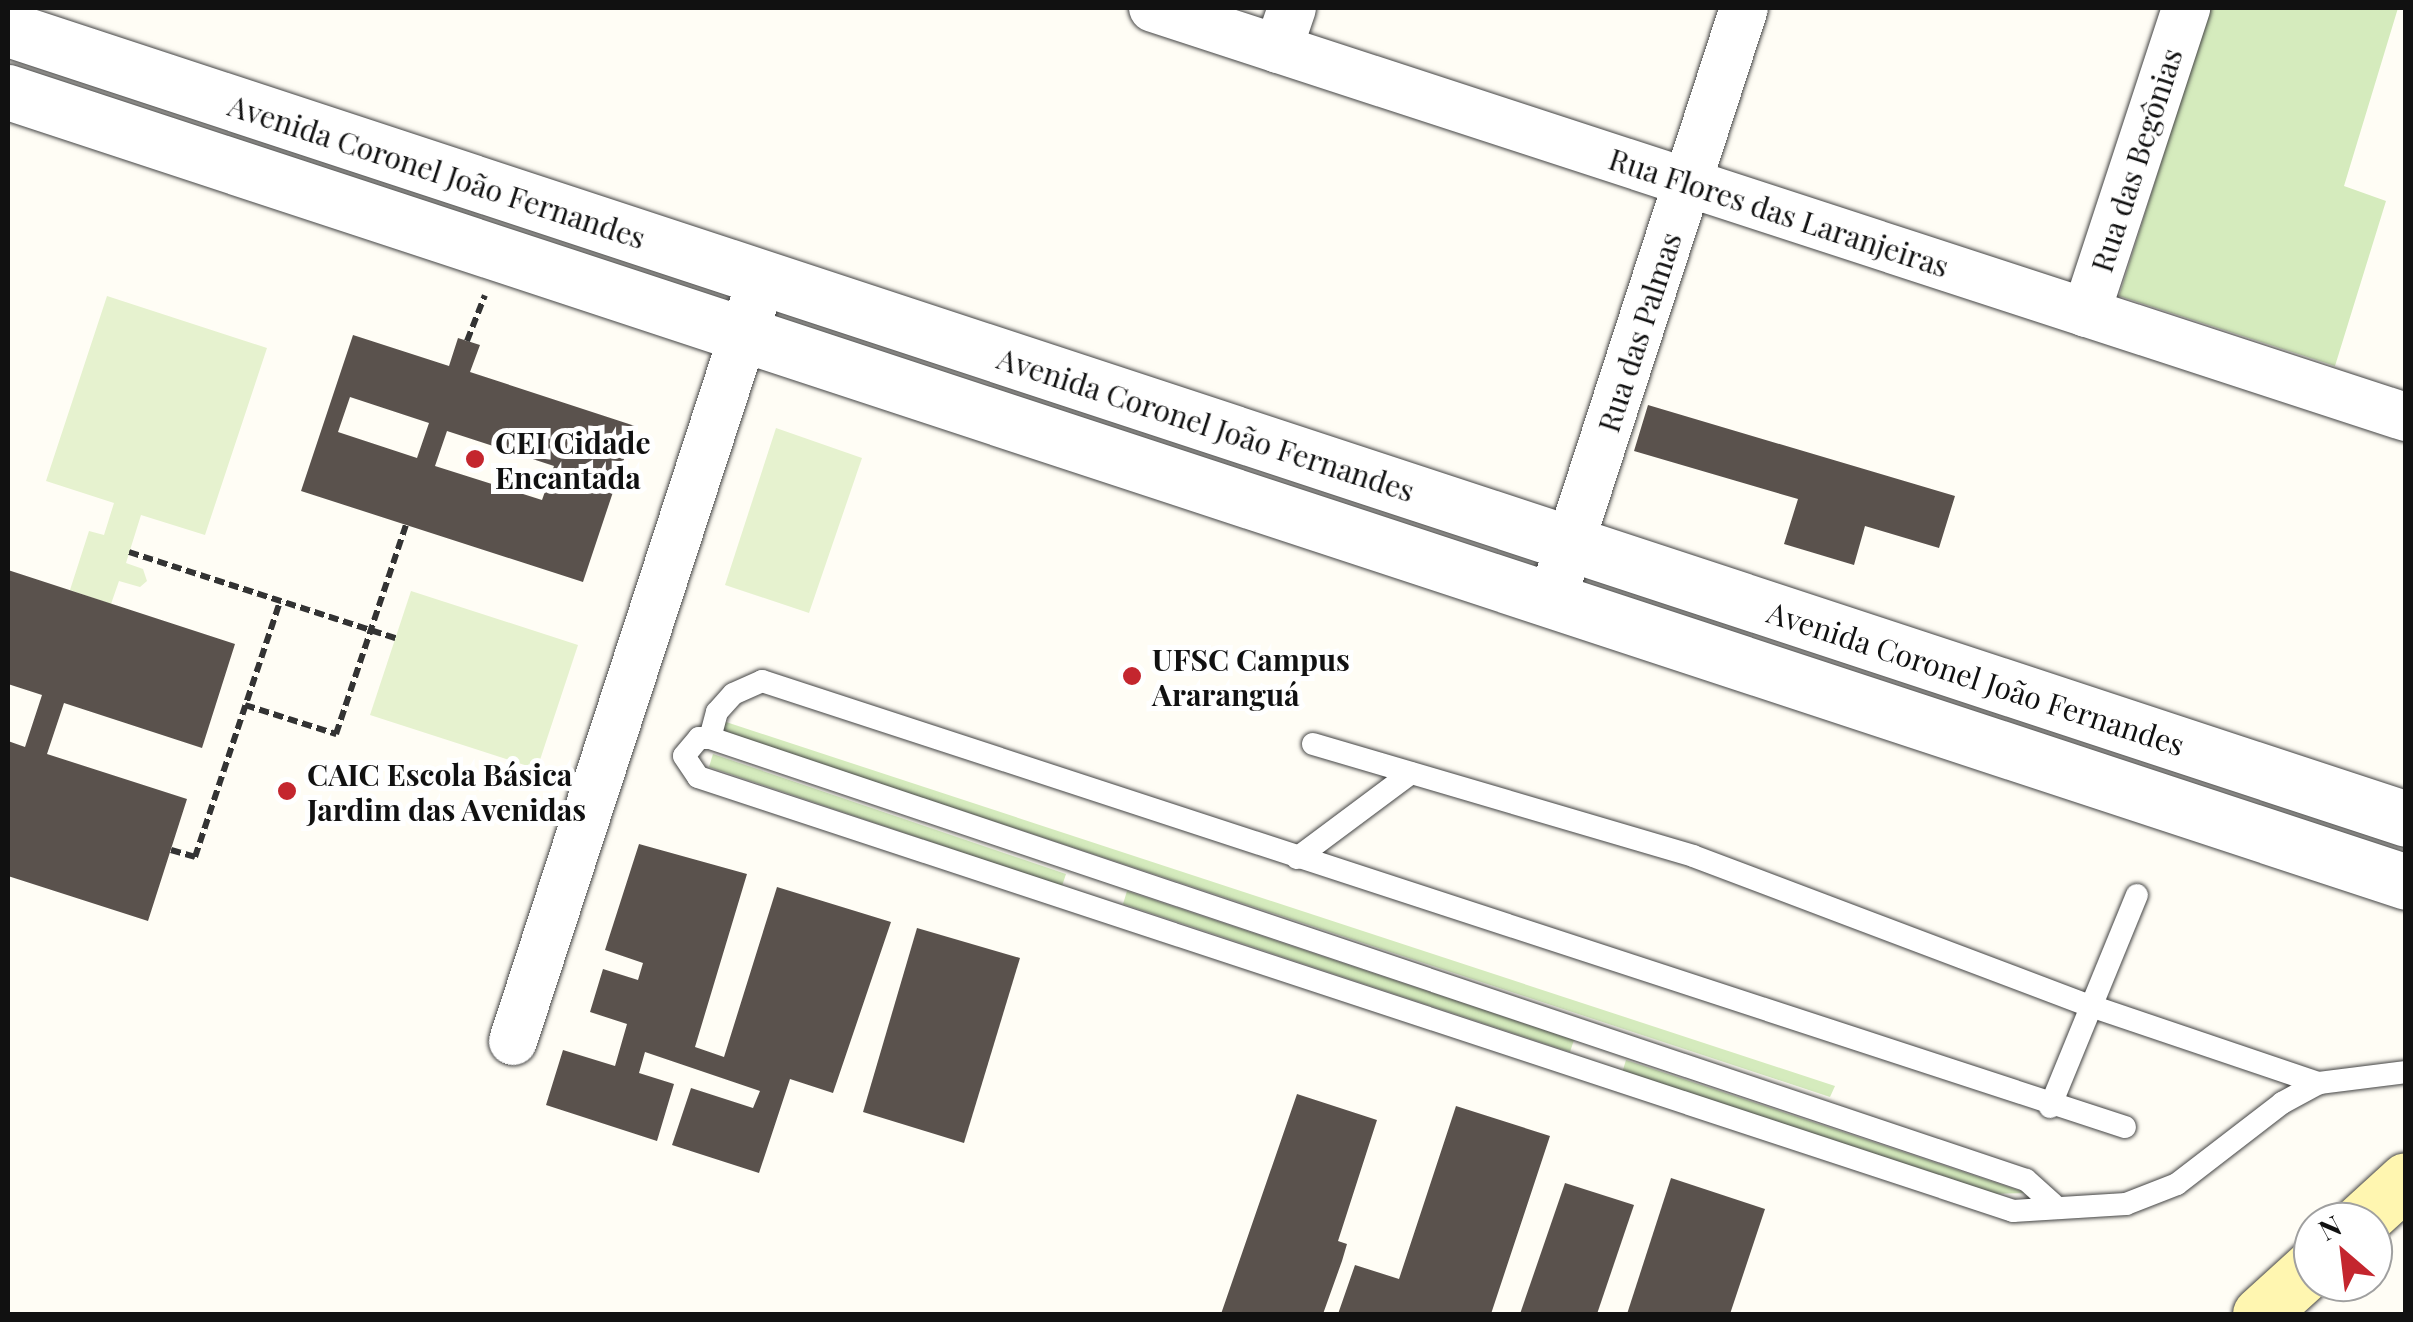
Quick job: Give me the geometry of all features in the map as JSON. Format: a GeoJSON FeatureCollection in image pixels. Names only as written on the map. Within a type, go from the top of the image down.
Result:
{"type":"FeatureCollection","features":[{"type":"Feature","properties":{"kind":"main road"},"geometry":{"type":"LineString","coordinates":[[2382,1202],[2406,1180]]}},
{"type":"Feature","properties":{"kind":"main road"},"geometry":{"type":"LineString","coordinates":[[2260,1314],[2293,1284]]}},
{"type":"Feature","properties":{"kind":"street","name":"Rua Flores das Laranjeiras"},"geometry":{"type":"LineString","coordinates":[[1152,8],[1285,28],[1687,182],[2406,417]]}},
{"type":"Feature","properties":{"kind":"street","name":"Rua das Palmas"},"geometry":{"type":"LineString","coordinates":[[1552,599],[1744,8]]}},
{"type":"Feature","properties":{"kind":"street","name":"Rua das Begônias"},"geometry":{"type":"LineString","coordinates":[[2086,313],[2186,8]]}},
{"type":"Feature","properties":{"kind":"street","name":"Avenida Coronel João Fernandes"},"geometry":{"type":"LineString","coordinates":[[11,36],[762,278],[2390,814]]}},
{"type":"Feature","properties":{"kind":"street","name":"Avenida Coronel João Fernandes"},"geometry":{"type":"LineString","coordinates":[[8,92],[2381,873]]}},
{"type":"Feature","properties":{"kind":"street"},"geometry":{"type":"LineString","coordinates":[[513,1041],[762,278]]}},
{"type":"Feature","properties":{"kind":"street"},"geometry":{"type":"LineString","coordinates":[[2381,873],[2390,814]]}},
{"type":"Feature","properties":{"kind":"lane"},"geometry":{"type":"LineString","coordinates":[[710,738],[717,712],[733,694],[762,681],[2050,1107],[2125,1127]]}},
{"type":"Feature","properties":{"kind":"lane"},"geometry":{"type":"LineString","coordinates":[[2053,1204],[2026,1180],[710,738],[699,738],[684,756],[698,777],[2013,1211],[2053,1204],[2126,1204],[2177,1184],[2282,1102],[2319,1083],[2406,1072]]}},
{"type":"Feature","properties":{"kind":"lane"},"geometry":{"type":"LineString","coordinates":[[1312,744],[1693,856],[2091,1006],[2319,1083]]}},
{"type":"Feature","properties":{"kind":"lane"},"geometry":{"type":"LineString","coordinates":[[1297,858],[1411,773]]}},
{"type":"Feature","properties":{"kind":"lane"},"geometry":{"type":"LineString","coordinates":[[1112,916],[1126,879]]}},
{"type":"Feature","properties":{"kind":"lane"},"geometry":{"type":"LineString","coordinates":[[2050,1107],[2136,896]]}},
{"type":"Feature","properties":{"kind":"lane"},"geometry":{"type":"LineString","coordinates":[[1583,1071],[1595,1035]]}},
{"type":"Feature","properties":{"kind":"path"},"geometry":{"type":"LineString","coordinates":[[245,705],[336,734],[406,525]]}},
{"type":"Feature","properties":{"kind":"path"},"geometry":{"type":"LineString","coordinates":[[129,552],[395,638]]}},
{"type":"Feature","properties":{"kind":"path"},"geometry":{"type":"LineString","coordinates":[[171,850],[196,858],[280,601]]}},
{"type":"Feature","properties":{"kind":"green space"},"geometry":{"type":"Polygon","coordinates":[[[2210,8],[2398,8],[2344,186],[2386,201],[2335,366],[2119,296],[2210,8]]]}},
{"type":"Feature","properties":{"kind":"green space"},"geometry":{"type":"Polygon","coordinates":[[[107,296],[267,348],[205,535],[141,515],[126,563],[143,569],[147,581],[140,587],[119,581],[111,604],[70,590],[89,531],[104,535],[114,503],[46,481],[107,296]]]}},
{"type":"Feature","properties":{"kind":"green space"},"geometry":{"type":"Polygon","coordinates":[[[776,428],[862,458],[809,613],[725,585],[776,428]]]}},
{"type":"Feature","properties":{"kind":"green space"},"geometry":{"type":"Polygon","coordinates":[[[411,591],[578,645],[537,769],[370,715],[411,591]]]}},
{"type":"Feature","properties":{"kind":"green space"},"geometry":{"type":"Polygon","coordinates":[[[720,720],[1835,1086],[1830,1097],[717,730],[720,720]]]}},
{"type":"Feature","properties":{"kind":"green space"},"geometry":{"type":"Polygon","coordinates":[[[713,754],[1066,874],[1062,886],[709,767],[713,754]]]}},
{"type":"Feature","properties":{"kind":"green space"},"geometry":{"type":"Polygon","coordinates":[[[1127,891],[1574,1040],[1570,1052],[1123,904],[1127,891]]]}},
{"type":"Feature","properties":{"kind":"green space"},"geometry":{"type":"Polygon","coordinates":[[[1626,1060],[2027,1193],[1989,1194],[1622,1073],[1626,1060]]]}},
{"type":"Feature","properties":{"kind":"building"},"geometry":{"type":"Polygon","coordinates":[[[353,335],[449,366],[458,338],[480,345],[470,372],[635,426],[583,582],[301,491],[353,335]],[[350,397],[338,432],[417,458],[429,423],[350,397]],[[447,431],[435,466],[542,500],[554,466],[447,431]]]}},
{"type":"Feature","properties":{"kind":"building"},"geometry":{"type":"Polygon","coordinates":[[[1648,405],[1955,496],[1939,548],[1865,526],[1854,565],[1784,544],[1798,499],[1634,451],[1648,405]]]}},
{"type":"Feature","properties":{"kind":"building"},"geometry":{"type":"Polygon","coordinates":[[[8,570],[235,644],[202,748],[64,703],[47,754],[187,799],[148,921],[8,876],[8,741],[25,747],[42,695],[8,684],[8,570]]]}},
{"type":"Feature","properties":{"kind":"building"},"geometry":{"type":"Polygon","coordinates":[[[639,844],[747,874],[695,1047],[724,1057],[777,887],[891,922],[833,1093],[790,1079],[759,1173],[672,1145],[691,1088],[753,1108],[760,1091],[645,1052],[639,1073],[674,1084],[657,1141],[546,1105],[563,1050],[615,1066],[627,1024],[590,1012],[603,969],[638,980],[643,963],[605,950],[639,844]]]}},
{"type":"Feature","properties":{"kind":"building"},"geometry":{"type":"Polygon","coordinates":[[[917,928],[1020,958],[964,1143],[863,1112],[917,928]]]}},
{"type":"Feature","properties":{"kind":"building"},"geometry":{"type":"Polygon","coordinates":[[[1297,1094],[1377,1120],[1338,1241],[1347,1244],[1342,1261],[1323,1314],[1221,1314],[1297,1094]]]}},
{"type":"Feature","properties":{"kind":"building"},"geometry":{"type":"Polygon","coordinates":[[[1456,1106],[1550,1136],[1491,1314],[1338,1314],[1355,1265],[1399,1279],[1456,1106]]]}},
{"type":"Feature","properties":{"kind":"building"},"geometry":{"type":"Polygon","coordinates":[[[1671,1178],[1765,1209],[1730,1314],[1627,1314],[1671,1178]]]}},
{"type":"Feature","properties":{"kind":"building"},"geometry":{"type":"Polygon","coordinates":[[[1565,1183],[1634,1205],[1597,1314],[1520,1314],[1565,1183]]]}},
{"type":"Feature","properties":{"kind":"place","name":"CEI Cidade Encantada"},"geometry":{"type":"Point","coordinates":[475,459]}},
{"type":"Feature","properties":{"kind":"place","name":"UFSC Campus Araranguá"},"geometry":{"type":"Point","coordinates":[1132,676]}},
{"type":"Feature","properties":{"kind":"place","name":"CAIC Escola Básica Jardim das Avenidas"},"geometry":{"type":"Point","coordinates":[287,791]}}]}
